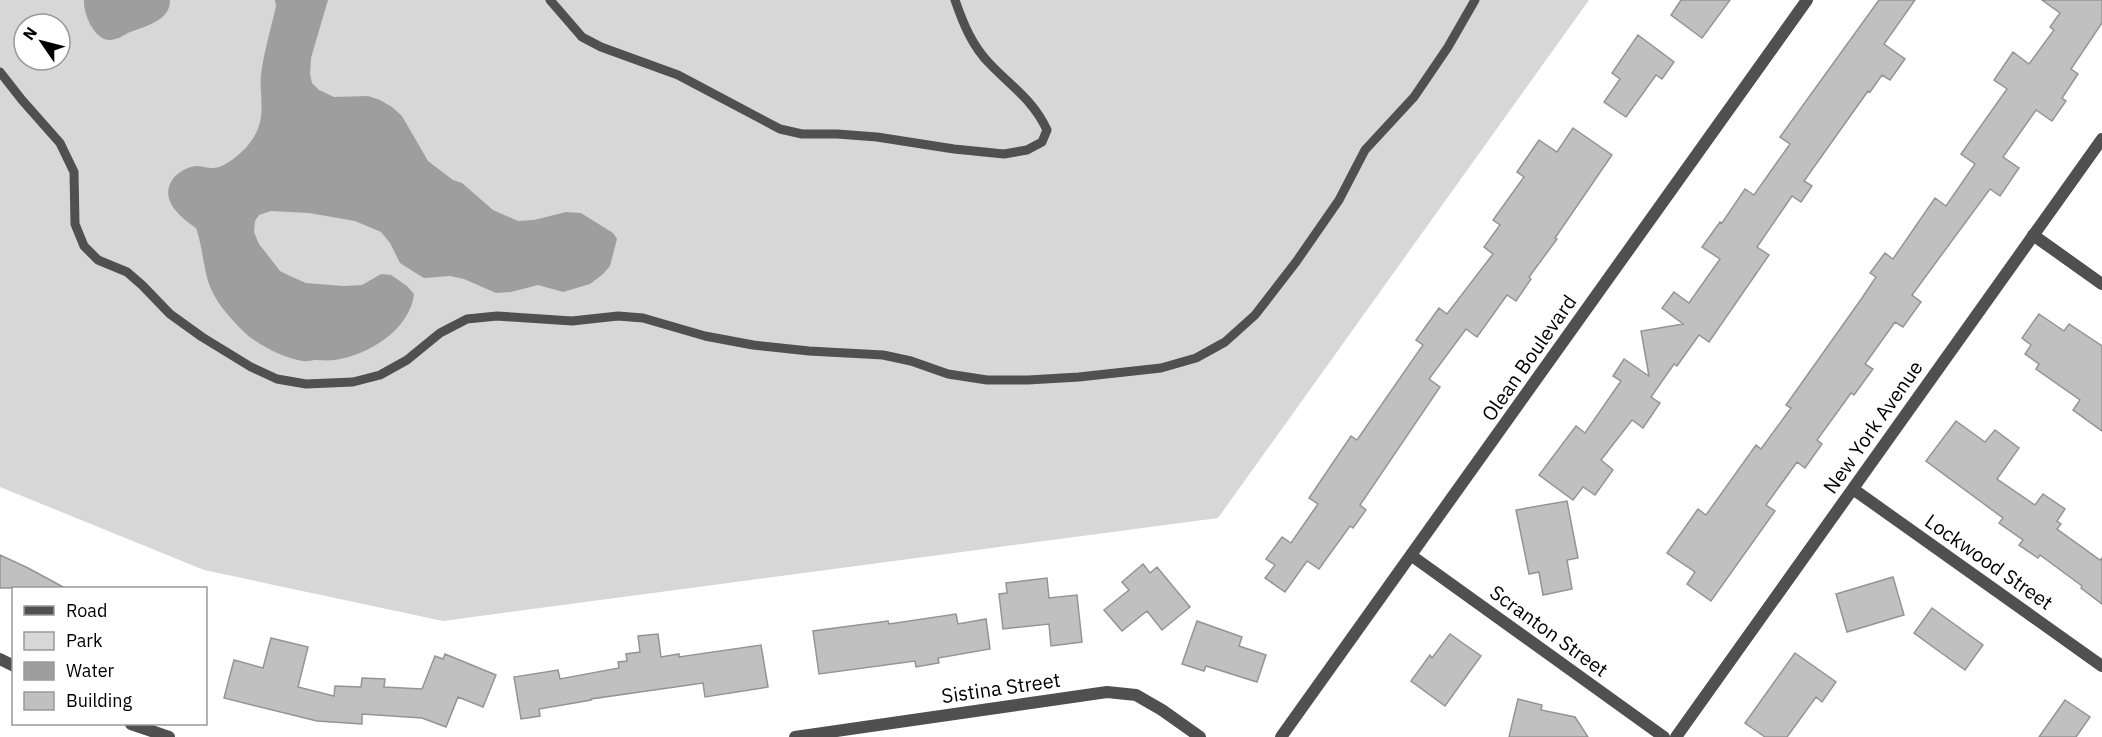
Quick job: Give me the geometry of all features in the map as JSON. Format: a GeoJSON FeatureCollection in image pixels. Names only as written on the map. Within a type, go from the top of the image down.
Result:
{"type":"FeatureCollection","features":[{"type":"Feature","properties":{"kind":"street","name":"Olean Boulevard"},"geometry":{"type":"LineString","coordinates":[[1281,737],[1807,0]]}},
{"type":"Feature","properties":{"kind":"street","name":"New York Avenue"},"geometry":{"type":"LineString","coordinates":[[1676,737],[2102,139]]}},
{"type":"Feature","properties":{"kind":"street"},"geometry":{"type":"LineString","coordinates":[[2033,235],[2102,284]]}},
{"type":"Feature","properties":{"kind":"street","name":"Lockwood Street"},"geometry":{"type":"LineString","coordinates":[[1852,489],[2102,666]]}},
{"type":"Feature","properties":{"kind":"street","name":"Scranton Street"},"geometry":{"type":"LineString","coordinates":[[1412,556],[1664,737]]}},
{"type":"Feature","properties":{"kind":"street","name":"Sistina Street"},"geometry":{"type":"LineString","coordinates":[[795,737],[1107,692],[1136,695],[1200,737]]}},
{"type":"Feature","properties":{"kind":"street"},"geometry":{"type":"LineString","coordinates":[[136,725],[169,737]]}},
{"type":"Feature","properties":{"kind":"lane"},"geometry":{"type":"LineString","coordinates":[[550,0],[582,37],[601,48],[678,75],[780,129],[802,134],[877,136],[954,149],[1004,154],[1027,150],[1042,142],[1047,130],[1039,112],[989,64],[973,43],[955,0]]}},
{"type":"Feature","properties":{"kind":"lane"},"geometry":{"type":"LineString","coordinates":[[0,72],[60,143],[74,172],[75,224],[84,246],[98,260],[127,272],[170,314],[202,337],[251,367],[277,379],[306,384],[353,382],[380,375],[407,360],[440,333],[467,319],[497,316],[572,321],[618,316],[643,318],[705,336],[753,345],[884,355],[911,361],[948,374],[987,380],[1028,380],[1161,368],[1196,358],[1225,342],[1255,315],[1296,262],[1339,200],[1365,150],[1414,97],[1448,47],[1475,0]]}},
{"type":"Feature","properties":{"kind":"green space"},"geometry":{"type":"Polygon","coordinates":[[[0,0],[1589,0],[1218,518],[443,621],[204,570],[0,487],[0,0]]]}},
{"type":"Feature","properties":{"kind":"water"},"geometry":{"type":"Polygon","coordinates":[[[84,0],[170,0],[166,13],[155,22],[110,40],[104,39],[94,31],[85,12],[84,0]]]}},
{"type":"Feature","properties":{"kind":"water"},"geometry":{"type":"Polygon","coordinates":[[[275,0],[328,0],[311,58],[312,83],[319,90],[334,97],[368,96],[392,107],[402,116],[428,161],[453,180],[462,183],[493,210],[518,221],[534,220],[566,212],[581,213],[613,233],[617,239],[610,266],[590,284],[563,292],[538,285],[511,292],[496,293],[464,279],[450,276],[424,278],[400,263],[390,243],[381,232],[355,221],[309,213],[271,211],[259,215],[255,221],[254,232],[259,244],[280,271],[306,283],[344,286],[362,285],[381,274],[391,275],[414,294],[405,319],[396,329],[385,339],[361,353],[348,357],[335,360],[296,360],[270,350],[247,335],[214,295],[208,281],[196,228],[185,220],[171,204],[168,191],[174,177],[181,172],[196,166],[213,168],[224,165],[240,153],[253,138],[261,119],[261,74],[276,6],[275,0]]]}},
{"type":"Feature","properties":{"kind":"building"},"geometry":{"type":"Polygon","coordinates":[[[1681,0],[1730,0],[1702,38],[1671,15],[1681,0]]]}},
{"type":"Feature","properties":{"kind":"building"},"geometry":{"type":"Polygon","coordinates":[[[1879,0],[1915,0],[1884,44],[1905,59],[1890,80],[1882,75],[1870,92],[1868,91],[1804,181],[1812,186],[1801,202],[1792,196],[1757,247],[1769,255],[1709,342],[1699,335],[1677,366],[1674,364],[1651,397],[1660,403],[1643,428],[1632,420],[1601,460],[1613,470],[1595,495],[1583,487],[1573,500],[1539,475],[1576,426],[1585,433],[1621,381],[1613,376],[1624,359],[1649,376],[1641,331],[1683,324],[1662,308],[1674,292],[1689,303],[1720,259],[1702,247],[1745,189],[1754,195],[1790,144],[1780,137],[1879,0]]]}},
{"type":"Feature","properties":{"kind":"building"},"geometry":{"type":"Polygon","coordinates":[[[2042,0],[2102,0],[2102,23],[2071,69],[2078,74],[2062,98],[2066,101],[2052,121],[2036,110],[2003,157],[2019,168],[2000,196],[1990,189],[1912,295],[1921,302],[1903,327],[1895,322],[1865,364],[1873,369],[1854,395],[1851,393],[1817,440],[1822,444],[1805,468],[1797,462],[1766,505],[1775,511],[1711,601],[1687,584],[1695,572],[1667,553],[1698,509],[1706,515],[1756,445],[1761,449],[1791,408],[1786,405],[1876,277],[1870,273],[1885,253],[1893,259],[1935,198],[1946,206],[1975,164],[1961,154],[2007,89],[1994,80],[2013,52],[2029,64],[2054,30],[2050,27],[2060,13],[2042,0]]]}},
{"type":"Feature","properties":{"kind":"building"},"geometry":{"type":"Polygon","coordinates":[[[1638,35],[1674,62],[1662,79],[1656,75],[1626,117],[1604,102],[1620,79],[1612,73],[1638,35]]]}},
{"type":"Feature","properties":{"kind":"building"},"geometry":{"type":"Polygon","coordinates":[[[1573,128],[1612,155],[1529,277],[1531,279],[1516,301],[1507,295],[1477,337],[1466,329],[1429,379],[1440,387],[1360,505],[1366,510],[1353,528],[1350,526],[1319,569],[1307,561],[1285,592],[1265,578],[1275,565],[1266,559],[1282,537],[1291,543],[1318,504],[1309,498],[1351,436],[1357,440],[1423,345],[1416,340],[1439,308],[1447,314],[1493,254],[1484,247],[1500,225],[1493,220],[1524,177],[1517,172],[1539,140],[1557,152],[1573,128]]]}},
{"type":"Feature","properties":{"kind":"building"},"geometry":{"type":"Polygon","coordinates":[[[2039,314],[2064,331],[2069,324],[2102,346],[2102,431],[2073,410],[2080,400],[2036,369],[2039,364],[2025,354],[2031,345],[2022,338],[2039,314]]]}},
{"type":"Feature","properties":{"kind":"building"},"geometry":{"type":"Polygon","coordinates":[[[1956,421],[1985,442],[1995,430],[2019,448],[1997,479],[2035,505],[2043,494],[2065,509],[2057,521],[2061,524],[2057,529],[2100,560],[2102,558],[2102,604],[2040,555],[2038,558],[2019,545],[2023,540],[1999,523],[2003,518],[1926,461],[1956,421]]]}},
{"type":"Feature","properties":{"kind":"building"},"geometry":{"type":"Polygon","coordinates":[[[1567,501],[1578,558],[1567,560],[1572,589],[1543,595],[1539,572],[1529,574],[1516,510],[1567,501]]]}},
{"type":"Feature","properties":{"kind":"building"},"geometry":{"type":"Polygon","coordinates":[[[0,555],[63,587],[12,587],[0,588],[0,555]]]}},
{"type":"Feature","properties":{"kind":"building"},"geometry":{"type":"Polygon","coordinates":[[[1143,564],[1150,573],[1157,567],[1190,607],[1162,630],[1147,611],[1122,631],[1104,610],[1129,590],[1122,582],[1143,564]]]}},
{"type":"Feature","properties":{"kind":"building"},"geometry":{"type":"Polygon","coordinates":[[[1893,577],[1904,615],[1847,632],[1836,594],[1893,577]]]}},
{"type":"Feature","properties":{"kind":"building"},"geometry":{"type":"Polygon","coordinates":[[[1047,578],[1049,598],[1077,595],[1082,642],[1051,646],[1049,624],[1003,629],[999,594],[1007,593],[1006,583],[1047,578]]]}},
{"type":"Feature","properties":{"kind":"building"},"geometry":{"type":"Polygon","coordinates":[[[1932,608],[1983,645],[1965,670],[1914,633],[1932,608]]]}},
{"type":"Feature","properties":{"kind":"building"},"geometry":{"type":"Polygon","coordinates":[[[956,614],[958,624],[986,619],[990,649],[938,658],[939,663],[916,667],[915,661],[819,674],[813,631],[888,621],[889,624],[956,614]]]}},
{"type":"Feature","properties":{"kind":"building"},"geometry":{"type":"Polygon","coordinates":[[[1197,621],[1242,637],[1239,646],[1266,655],[1257,682],[1206,666],[1204,671],[1182,664],[1197,621]]]}},
{"type":"Feature","properties":{"kind":"building"},"geometry":{"type":"Polygon","coordinates":[[[658,634],[661,657],[679,654],[679,657],[761,645],[768,687],[705,697],[703,683],[539,709],[540,716],[521,719],[514,677],[558,670],[560,679],[619,668],[618,662],[627,661],[626,654],[640,652],[638,636],[658,634]]]}},
{"type":"Feature","properties":{"kind":"building"},"geometry":{"type":"Polygon","coordinates":[[[1450,634],[1481,656],[1445,706],[1411,681],[1430,655],[1432,658],[1450,634]]]}},
{"type":"Feature","properties":{"kind":"building"},"geometry":{"type":"Polygon","coordinates":[[[271,638],[308,647],[298,687],[334,696],[335,686],[361,687],[362,678],[385,679],[384,687],[422,689],[435,656],[443,659],[445,654],[496,675],[483,707],[458,697],[446,727],[422,718],[362,714],[362,724],[317,721],[224,698],[234,660],[263,668],[271,638]]]}},
{"type":"Feature","properties":{"kind":"building"},"geometry":{"type":"Polygon","coordinates":[[[1795,653],[1836,682],[1822,702],[1816,697],[1787,737],[1765,737],[1745,723],[1795,653]]]}},
{"type":"Feature","properties":{"kind":"building"},"geometry":{"type":"Polygon","coordinates":[[[1518,699],[1542,705],[1541,710],[1575,717],[1588,737],[1509,737],[1518,699]]]}},
{"type":"Feature","properties":{"kind":"building"},"geometry":{"type":"Polygon","coordinates":[[[2065,700],[2090,717],[2076,737],[2039,737],[2065,700]]]}}]}
